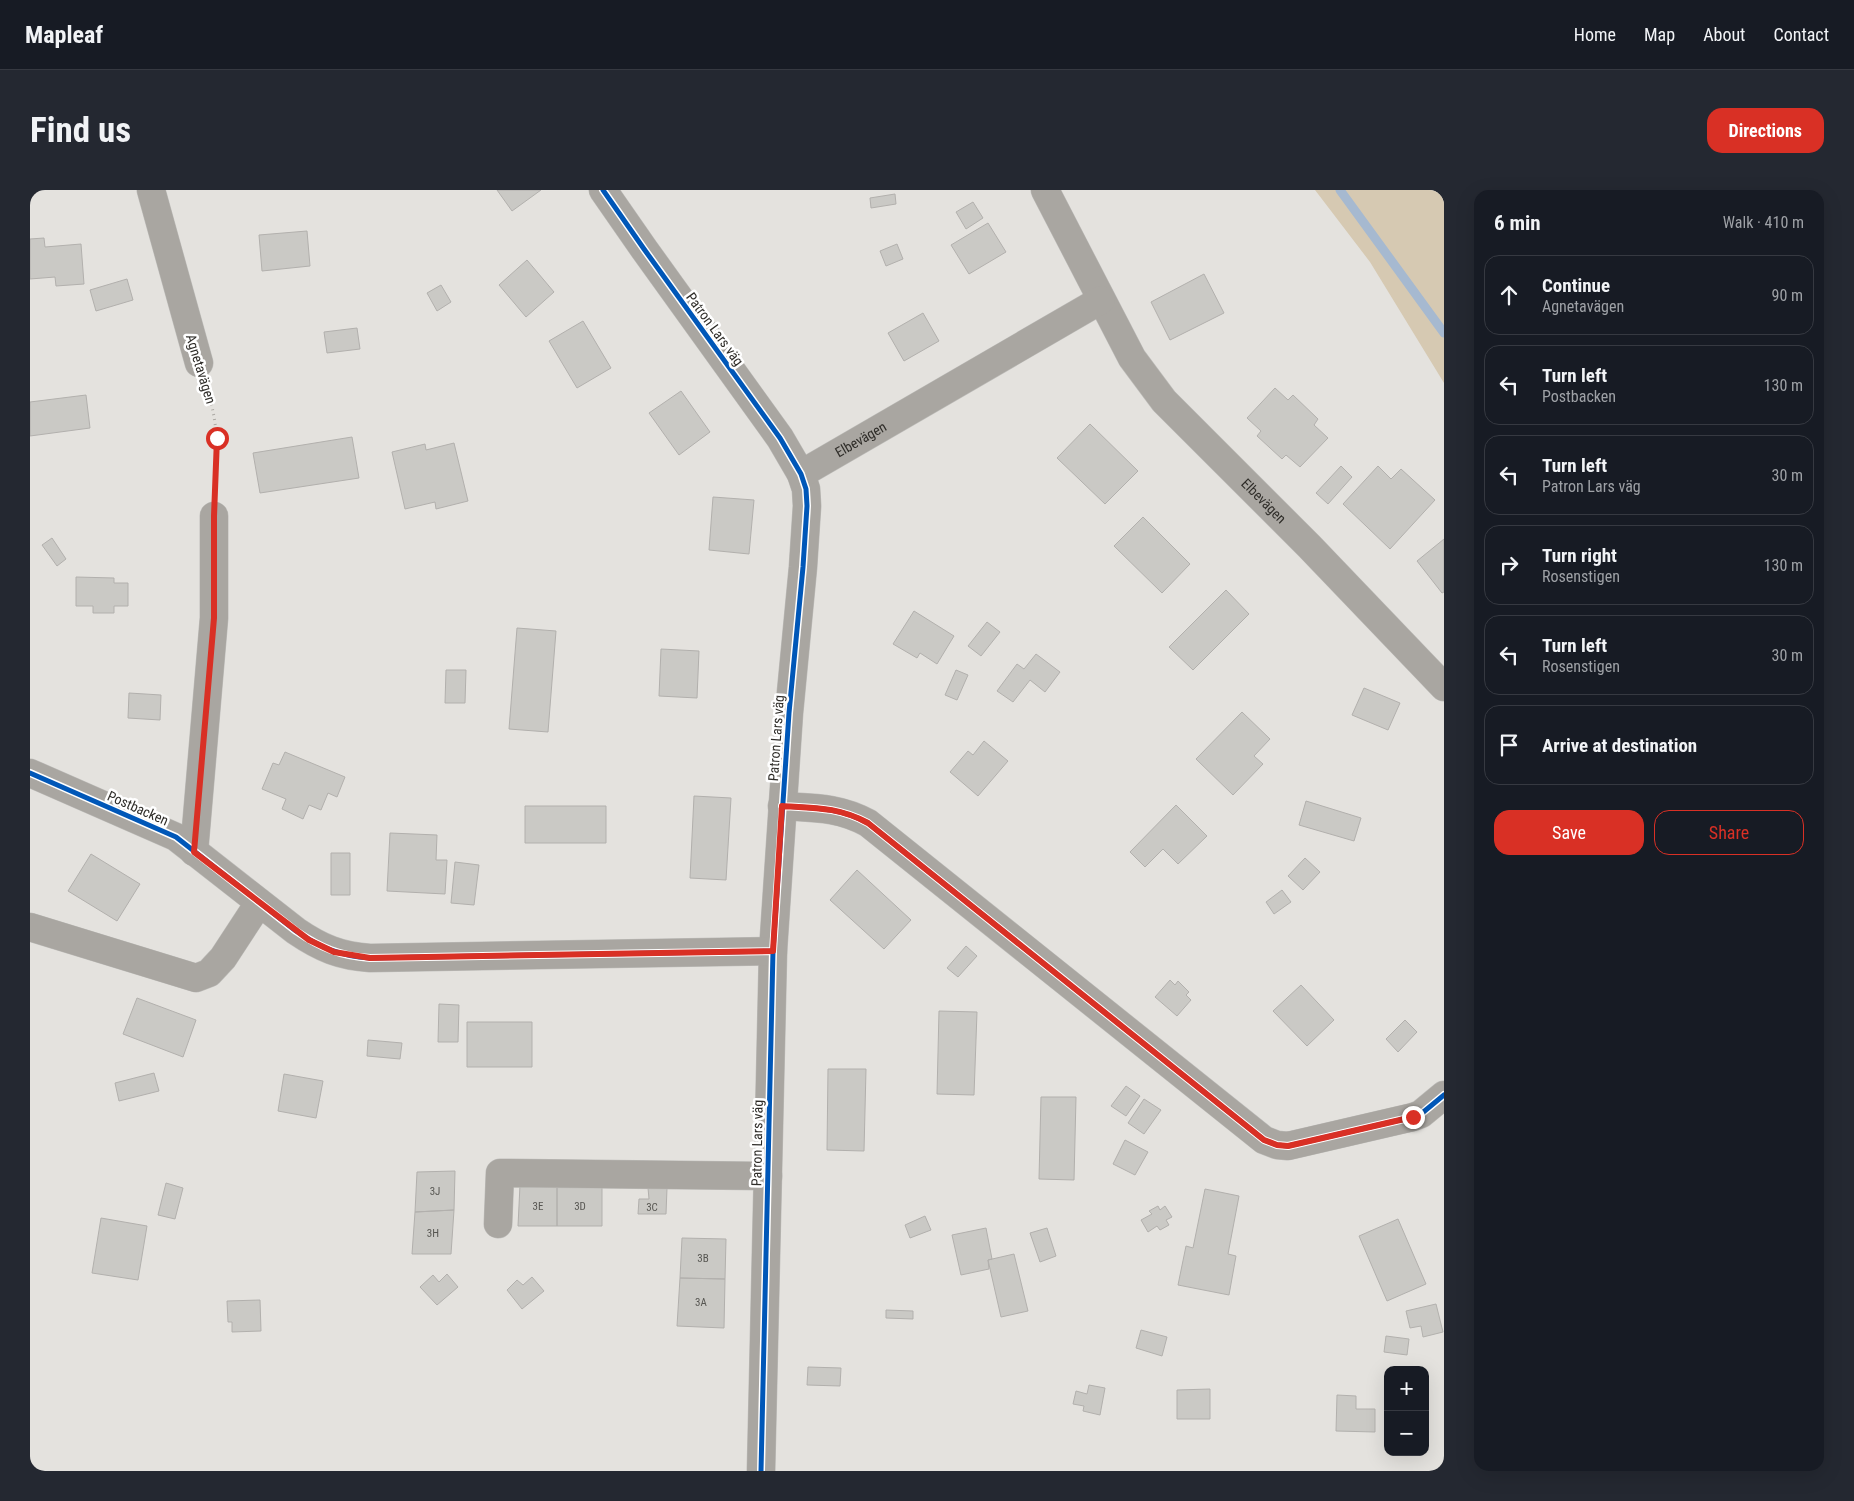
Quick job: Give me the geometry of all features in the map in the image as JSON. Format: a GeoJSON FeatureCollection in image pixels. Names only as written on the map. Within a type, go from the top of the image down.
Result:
{"type":"FeatureCollection","features":[{"type":"Feature","properties":{"kind":"street","name":"Agnetavägen"},"geometry":{"type":"LineString","coordinates":[[151,190],[199,363]]}},
{"type":"Feature","properties":{"kind":"street","name":"Patron Lars väg"},"geometry":{"type":"LineString","coordinates":[[604,190],[644,249],[780,438],[801,474],[806,489],[807,506],[803,567],[789,713],[773,951],[761,1471]]}},
{"type":"Feature","properties":{"kind":"street","name":"Elbevägen"},"geometry":{"type":"LineString","coordinates":[[1045,190],[1132,358],[1164,402],[1309,546],[1444,687]]}},
{"type":"Feature","properties":{"kind":"street","name":"Elbevägen"},"geometry":{"type":"LineString","coordinates":[[801,474],[1102,300]]}},
{"type":"Feature","properties":{"kind":"street"},"geometry":{"type":"LineString","coordinates":[[194,852],[214,618],[214,516]]}},
{"type":"Feature","properties":{"kind":"street","name":"Postbacken"},"geometry":{"type":"LineString","coordinates":[[30,773],[176,837],[309,940],[334,952],[357,957],[773,951]]}},
{"type":"Feature","properties":{"kind":"street"},"geometry":{"type":"LineString","coordinates":[[782,806],[839,810],[868,823],[1264,1140],[1277,1145],[1288,1146],[1413,1117],[1421,1114],[1444,1095]]}},
{"type":"Feature","properties":{"kind":"street"},"geometry":{"type":"LineString","coordinates":[[30,927],[196,978],[209,973],[223,958],[259,903]]}},
{"type":"Feature","properties":{"kind":"street"},"geometry":{"type":"LineString","coordinates":[[498,1224],[500,1173],[768,1176]]}},
{"type":"Feature","properties":{"kind":"shaded area"},"geometry":{"type":"Polygon","coordinates":[[[1315,190],[1444,190],[1444,383],[1370,262],[1315,190]]]}},
{"type":"Feature","properties":{"kind":"building"},"geometry":{"type":"Polygon","coordinates":[[[497,190],[541,190],[512,211],[497,190]]]}},
{"type":"Feature","properties":{"kind":"building"},"geometry":{"type":"Polygon","coordinates":[[[895,194],[896,204],[871,208],[870,198],[895,194]]]}},
{"type":"Feature","properties":{"kind":"building"},"geometry":{"type":"Polygon","coordinates":[[[973,202],[983,218],[966,229],[956,212],[973,202]]]}},
{"type":"Feature","properties":{"kind":"building"},"geometry":{"type":"Polygon","coordinates":[[[988,223],[1006,252],[969,274],[951,245],[988,223]]]}},
{"type":"Feature","properties":{"kind":"building"},"geometry":{"type":"Polygon","coordinates":[[[307,231],[310,266],[262,271],[259,235],[307,231]]]}},
{"type":"Feature","properties":{"kind":"building"},"geometry":{"type":"Polygon","coordinates":[[[44,238],[45,247],[81,244],[84,284],[56,286],[55,277],[30,279],[30,239],[44,238]]]}},
{"type":"Feature","properties":{"kind":"building"},"geometry":{"type":"Polygon","coordinates":[[[897,244],[903,259],[886,266],[880,251],[897,244]]]}},
{"type":"Feature","properties":{"kind":"building"},"geometry":{"type":"Polygon","coordinates":[[[527,260],[554,292],[526,317],[499,285],[527,260]]]}},
{"type":"Feature","properties":{"kind":"building"},"geometry":{"type":"Polygon","coordinates":[[[1204,274],[1224,313],[1170,340],[1151,302],[1204,274]]]}},
{"type":"Feature","properties":{"kind":"building"},"geometry":{"type":"Polygon","coordinates":[[[127,279],[133,300],[96,311],[90,290],[127,279]]]}},
{"type":"Feature","properties":{"kind":"building"},"geometry":{"type":"Polygon","coordinates":[[[441,285],[451,302],[437,311],[427,293],[441,285]]]}},
{"type":"Feature","properties":{"kind":"building"},"geometry":{"type":"Polygon","coordinates":[[[923,313],[939,341],[904,361],[888,333],[923,313]]]}},
{"type":"Feature","properties":{"kind":"building"},"geometry":{"type":"Polygon","coordinates":[[[583,321],[611,368],[577,388],[549,341],[583,321]]]}},
{"type":"Feature","properties":{"kind":"building"},"geometry":{"type":"Polygon","coordinates":[[[357,328],[360,349],[327,353],[324,332],[357,328]]]}},
{"type":"Feature","properties":{"kind":"building"},"geometry":{"type":"Polygon","coordinates":[[[1275,388],[1288,400],[1293,395],[1318,419],[1314,425],[1328,438],[1300,467],[1286,455],[1282,459],[1257,436],[1261,431],[1247,418],[1275,388]]]}},
{"type":"Feature","properties":{"kind":"building"},"geometry":{"type":"Polygon","coordinates":[[[681,391],[710,432],[679,455],[649,413],[681,391]]]}},
{"type":"Feature","properties":{"kind":"building"},"geometry":{"type":"Polygon","coordinates":[[[86,395],[90,428],[30,436],[30,402],[86,395]]]}},
{"type":"Feature","properties":{"kind":"building"},"geometry":{"type":"Polygon","coordinates":[[[1090,424],[1138,471],[1105,504],[1057,458],[1090,424]]]}},
{"type":"Feature","properties":{"kind":"building"},"geometry":{"type":"Polygon","coordinates":[[[352,437],[359,478],[260,493],[253,453],[352,437]]]}},
{"type":"Feature","properties":{"kind":"building"},"geometry":{"type":"Polygon","coordinates":[[[454,443],[468,501],[436,509],[435,502],[405,509],[392,452],[425,444],[426,450],[454,443]]]}},
{"type":"Feature","properties":{"kind":"building"},"geometry":{"type":"Polygon","coordinates":[[[1341,466],[1352,477],[1328,504],[1316,493],[1341,466]]]}},
{"type":"Feature","properties":{"kind":"building"},"geometry":{"type":"Polygon","coordinates":[[[1378,466],[1391,479],[1401,469],[1435,500],[1390,549],[1343,504],[1378,466]]]}},
{"type":"Feature","properties":{"kind":"building"},"geometry":{"type":"Polygon","coordinates":[[[713,497],[754,500],[749,554],[709,550],[713,497]]]}},
{"type":"Feature","properties":{"kind":"building"},"geometry":{"type":"Polygon","coordinates":[[[1143,517],[1190,564],[1162,593],[1114,546],[1143,517]]]}},
{"type":"Feature","properties":{"kind":"building"},"geometry":{"type":"Polygon","coordinates":[[[52,538],[66,559],[57,566],[42,545],[52,538]]]}},
{"type":"Feature","properties":{"kind":"building"},"geometry":{"type":"Polygon","coordinates":[[[1444,539],[1444,592],[1442,593],[1417,561],[1444,539]]]}},
{"type":"Feature","properties":{"kind":"building"},"geometry":{"type":"Polygon","coordinates":[[[76,577],[114,578],[114,583],[128,583],[128,606],[114,606],[114,613],[93,613],[93,606],[76,606],[76,577]]]}},
{"type":"Feature","properties":{"kind":"building"},"geometry":{"type":"Polygon","coordinates":[[[1226,590],[1249,614],[1193,670],[1169,647],[1226,590]]]}},
{"type":"Feature","properties":{"kind":"building"},"geometry":{"type":"Polygon","coordinates":[[[914,611],[954,636],[937,664],[920,653],[917,658],[893,644],[914,611]]]}},
{"type":"Feature","properties":{"kind":"building"},"geometry":{"type":"Polygon","coordinates":[[[987,622],[1000,632],[981,656],[968,646],[987,622]]]}},
{"type":"Feature","properties":{"kind":"building"},"geometry":{"type":"Polygon","coordinates":[[[517,628],[556,631],[548,732],[509,729],[517,628]]]}},
{"type":"Feature","properties":{"kind":"building"},"geometry":{"type":"Polygon","coordinates":[[[661,649],[699,651],[697,698],[659,696],[661,649]]]}},
{"type":"Feature","properties":{"kind":"building"},"geometry":{"type":"Polygon","coordinates":[[[1036,654],[1060,672],[1045,692],[1030,680],[1013,702],[997,691],[1017,664],[1024,669],[1036,654]]]}},
{"type":"Feature","properties":{"kind":"building"},"geometry":{"type":"Polygon","coordinates":[[[446,670],[466,670],[465,703],[445,703],[446,670]]]}},
{"type":"Feature","properties":{"kind":"building"},"geometry":{"type":"Polygon","coordinates":[[[956,670],[968,675],[957,700],[945,695],[956,670]]]}},
{"type":"Feature","properties":{"kind":"building"},"geometry":{"type":"Polygon","coordinates":[[[1364,688],[1400,703],[1388,730],[1352,715],[1364,688]]]}},
{"type":"Feature","properties":{"kind":"building"},"geometry":{"type":"Polygon","coordinates":[[[129,693],[161,695],[160,720],[128,718],[129,693]]]}},
{"type":"Feature","properties":{"kind":"building"},"geometry":{"type":"Polygon","coordinates":[[[1242,712],[1270,739],[1254,756],[1263,764],[1233,795],[1196,759],[1242,712]]]}},
{"type":"Feature","properties":{"kind":"building"},"geometry":{"type":"Polygon","coordinates":[[[984,741],[1008,761],[978,796],[950,772],[968,751],[973,755],[984,741]]]}},
{"type":"Feature","properties":{"kind":"building"},"geometry":{"type":"Polygon","coordinates":[[[285,752],[345,777],[337,797],[328,793],[321,810],[309,805],[303,819],[282,809],[286,799],[262,789],[273,763],[279,765],[285,752]]]}},
{"type":"Feature","properties":{"kind":"building"},"geometry":{"type":"Polygon","coordinates":[[[694,796],[731,798],[726,880],[690,878],[694,796]]]}},
{"type":"Feature","properties":{"kind":"building"},"geometry":{"type":"Polygon","coordinates":[[[1306,801],[1361,818],[1354,841],[1299,825],[1306,801]]]}},
{"type":"Feature","properties":{"kind":"building"},"geometry":{"type":"Polygon","coordinates":[[[1176,805],[1207,836],[1178,864],[1163,849],[1145,867],[1130,852],[1176,805]]]}},
{"type":"Feature","properties":{"kind":"building"},"geometry":{"type":"Polygon","coordinates":[[[525,806],[606,806],[606,843],[525,843],[525,806]]]}},
{"type":"Feature","properties":{"kind":"building"},"geometry":{"type":"Polygon","coordinates":[[[390,833],[437,835],[436,860],[447,860],[445,894],[387,891],[390,833]]]}},
{"type":"Feature","properties":{"kind":"building"},"geometry":{"type":"Polygon","coordinates":[[[331,853],[350,853],[350,895],[331,895],[331,853]]]}},
{"type":"Feature","properties":{"kind":"building"},"geometry":{"type":"Polygon","coordinates":[[[91,854],[140,884],[117,921],[68,891],[91,854]]]}},
{"type":"Feature","properties":{"kind":"building"},"geometry":{"type":"Polygon","coordinates":[[[1305,858],[1320,872],[1303,890],[1288,876],[1305,858]]]}},
{"type":"Feature","properties":{"kind":"building"},"geometry":{"type":"Polygon","coordinates":[[[455,862],[479,865],[474,905],[451,903],[455,862]]]}},
{"type":"Feature","properties":{"kind":"building"},"geometry":{"type":"Polygon","coordinates":[[[857,870],[911,920],[884,949],[830,900],[857,870]]]}},
{"type":"Feature","properties":{"kind":"building"},"geometry":{"type":"Polygon","coordinates":[[[1282,890],[1291,902],[1274,914],[1266,902],[1282,890]]]}},
{"type":"Feature","properties":{"kind":"building"},"geometry":{"type":"Polygon","coordinates":[[[966,946],[977,956],[958,977],[947,968],[966,946]]]}},
{"type":"Feature","properties":{"kind":"building"},"geometry":{"type":"Polygon","coordinates":[[[1170,980],[1175,985],[1178,981],[1189,992],[1186,995],[1191,1000],[1177,1016],[1155,997],[1170,980]]]}},
{"type":"Feature","properties":{"kind":"building"},"geometry":{"type":"Polygon","coordinates":[[[1301,985],[1334,1020],[1307,1046],[1273,1011],[1301,985]]]}},
{"type":"Feature","properties":{"kind":"building"},"geometry":{"type":"Polygon","coordinates":[[[137,998],[196,1020],[183,1057],[123,1034],[137,998]]]}},
{"type":"Feature","properties":{"kind":"building"},"geometry":{"type":"Polygon","coordinates":[[[439,1004],[459,1005],[458,1042],[438,1042],[439,1004]]]}},
{"type":"Feature","properties":{"kind":"building"},"geometry":{"type":"Polygon","coordinates":[[[939,1011],[977,1012],[974,1095],[937,1094],[939,1011]]]}},
{"type":"Feature","properties":{"kind":"building"},"geometry":{"type":"Polygon","coordinates":[[[1405,1020],[1417,1032],[1398,1052],[1386,1039],[1405,1020]]]}},
{"type":"Feature","properties":{"kind":"building"},"geometry":{"type":"Polygon","coordinates":[[[467,1022],[532,1022],[532,1067],[467,1067],[467,1022]]]}},
{"type":"Feature","properties":{"kind":"building"},"geometry":{"type":"Polygon","coordinates":[[[368,1040],[402,1043],[400,1059],[367,1056],[368,1040]]]}},
{"type":"Feature","properties":{"kind":"building"},"geometry":{"type":"Polygon","coordinates":[[[828,1069],[866,1069],[864,1151],[827,1150],[828,1069]]]}},
{"type":"Feature","properties":{"kind":"building"},"geometry":{"type":"Polygon","coordinates":[[[154,1073],[159,1091],[119,1101],[115,1083],[154,1073]]]}},
{"type":"Feature","properties":{"kind":"building"},"geometry":{"type":"Polygon","coordinates":[[[284,1074],[323,1081],[316,1118],[278,1111],[284,1074]]]}},
{"type":"Feature","properties":{"kind":"building"},"geometry":{"type":"Polygon","coordinates":[[[1126,1086],[1140,1096],[1126,1116],[1111,1106],[1126,1086]]]}},
{"type":"Feature","properties":{"kind":"building"},"geometry":{"type":"Polygon","coordinates":[[[1041,1097],[1076,1097],[1074,1180],[1039,1179],[1041,1097]]]}},
{"type":"Feature","properties":{"kind":"building"},"geometry":{"type":"Polygon","coordinates":[[[1144,1099],[1161,1110],[1144,1134],[1128,1123],[1144,1099]]]}},
{"type":"Feature","properties":{"kind":"building"},"geometry":{"type":"Polygon","coordinates":[[[1125,1140],[1148,1152],[1135,1175],[1113,1164],[1125,1140]]]}},
{"type":"Feature","properties":{"kind":"building"},"geometry":{"type":"Polygon","coordinates":[[[455,1171],[454,1210],[415,1212],[417,1172],[455,1171]]]}},
{"type":"Feature","properties":{"kind":"building"},"geometry":{"type":"Polygon","coordinates":[[[166,1183],[183,1188],[175,1219],[158,1215],[166,1183]]]}},
{"type":"Feature","properties":{"kind":"building"},"geometry":{"type":"Polygon","coordinates":[[[520,1185],[557,1185],[557,1226],[518,1226],[520,1185]]]}},
{"type":"Feature","properties":{"kind":"building"},"geometry":{"type":"Polygon","coordinates":[[[557,1185],[602,1185],[602,1226],[557,1226],[557,1185]]]}},
{"type":"Feature","properties":{"kind":"building"},"geometry":{"type":"Polygon","coordinates":[[[648,1188],[667,1188],[666,1214],[638,1214],[639,1199],[649,1199],[648,1188]]]}},
{"type":"Feature","properties":{"kind":"building"},"geometry":{"type":"Polygon","coordinates":[[[1205,1189],[1239,1196],[1228,1254],[1236,1256],[1229,1295],[1178,1285],[1186,1246],[1193,1248],[1205,1189]]]}},
{"type":"Feature","properties":{"kind":"building"},"geometry":{"type":"Polygon","coordinates":[[[1158,1206],[1160,1210],[1165,1206],[1172,1217],[1166,1220],[1169,1225],[1160,1230],[1157,1226],[1148,1232],[1141,1220],[1152,1214],[1149,1211],[1158,1206]]]}},
{"type":"Feature","properties":{"kind":"building"},"geometry":{"type":"Polygon","coordinates":[[[454,1210],[451,1254],[412,1254],[415,1212],[454,1210]]]}},
{"type":"Feature","properties":{"kind":"building"},"geometry":{"type":"Polygon","coordinates":[[[925,1216],[931,1230],[910,1238],[905,1225],[925,1216]]]}},
{"type":"Feature","properties":{"kind":"building"},"geometry":{"type":"Polygon","coordinates":[[[101,1218],[147,1226],[138,1280],[92,1273],[101,1218]]]}},
{"type":"Feature","properties":{"kind":"building"},"geometry":{"type":"Polygon","coordinates":[[[1398,1219],[1426,1284],[1387,1301],[1359,1236],[1398,1219]]]}},
{"type":"Feature","properties":{"kind":"building"},"geometry":{"type":"Polygon","coordinates":[[[986,1228],[992,1259],[988,1260],[989,1269],[961,1275],[952,1235],[986,1228]]]}},
{"type":"Feature","properties":{"kind":"building"},"geometry":{"type":"Polygon","coordinates":[[[1047,1228],[1056,1256],[1040,1262],[1030,1233],[1047,1228]]]}},
{"type":"Feature","properties":{"kind":"building"},"geometry":{"type":"Polygon","coordinates":[[[682,1238],[726,1239],[725,1279],[680,1278],[682,1238]]]}},
{"type":"Feature","properties":{"kind":"building"},"geometry":{"type":"Polygon","coordinates":[[[1014,1254],[1028,1311],[1001,1317],[988,1260],[1014,1254]]]}},
{"type":"Feature","properties":{"kind":"building"},"geometry":{"type":"Polygon","coordinates":[[[447,1274],[458,1287],[437,1305],[420,1287],[433,1275],[439,1282],[447,1274]]]}},
{"type":"Feature","properties":{"kind":"building"},"geometry":{"type":"Polygon","coordinates":[[[532,1277],[544,1291],[522,1309],[507,1290],[517,1280],[523,1285],[532,1277]]]}},
{"type":"Feature","properties":{"kind":"building"},"geometry":{"type":"Polygon","coordinates":[[[680,1278],[725,1279],[724,1328],[677,1326],[680,1278]]]}},
{"type":"Feature","properties":{"kind":"building"},"geometry":{"type":"Polygon","coordinates":[[[260,1300],[261,1331],[232,1332],[232,1322],[228,1322],[227,1301],[260,1300]]]}},
{"type":"Feature","properties":{"kind":"building"},"geometry":{"type":"Polygon","coordinates":[[[1436,1304],[1443,1332],[1423,1337],[1421,1326],[1410,1328],[1406,1311],[1436,1304]]]}},
{"type":"Feature","properties":{"kind":"building"},"geometry":{"type":"Polygon","coordinates":[[[886,1310],[913,1311],[913,1319],[886,1318],[886,1310]]]}},
{"type":"Feature","properties":{"kind":"building"},"geometry":{"type":"Polygon","coordinates":[[[1141,1330],[1167,1337],[1162,1356],[1136,1348],[1141,1330]]]}},
{"type":"Feature","properties":{"kind":"building"},"geometry":{"type":"Polygon","coordinates":[[[1386,1336],[1409,1339],[1407,1355],[1384,1352],[1386,1336]]]}},
{"type":"Feature","properties":{"kind":"building"},"geometry":{"type":"Polygon","coordinates":[[[808,1367],[841,1368],[840,1386],[807,1385],[808,1367]]]}},
{"type":"Feature","properties":{"kind":"building"},"geometry":{"type":"Polygon","coordinates":[[[1089,1385],[1105,1388],[1100,1415],[1083,1411],[1084,1406],[1073,1404],[1076,1391],[1087,1394],[1089,1385]]]}},
{"type":"Feature","properties":{"kind":"building"},"geometry":{"type":"Polygon","coordinates":[[[1210,1389],[1210,1419],[1177,1419],[1177,1390],[1210,1389]]]}},
{"type":"Feature","properties":{"kind":"building"},"geometry":{"type":"Polygon","coordinates":[[[1337,1395],[1356,1396],[1356,1409],[1375,1409],[1375,1432],[1336,1431],[1337,1395]]]}},
{"type":"Feature","properties":{"kind":"waterway"},"geometry":{"type":"LineString","coordinates":[[1340,190],[1444,333]]}},
{"type":"Feature","properties":{"kind":"cycle path"},"geometry":{"type":"LineString","coordinates":[[603,190],[780,438],[801,474],[806,489],[807,506],[803,567],[789,713],[773,951],[761,1471]]}},
{"type":"Feature","properties":{"kind":"cycle path"},"geometry":{"type":"LineString","coordinates":[[30,773],[176,837],[296,931],[314,942],[340,953],[370,958],[773,951]]}},
{"type":"Feature","properties":{"kind":"cycle path"},"geometry":{"type":"LineString","coordinates":[[782,806],[836,811],[868,823],[1264,1140],[1277,1145],[1288,1146],[1413,1117],[1421,1114],[1444,1095]]}},
{"type":"Feature","properties":{"kind":"route"},"geometry":{"type":"LineString","coordinates":[[217,438],[214,516],[214,618],[194,852],[296,931],[323,948],[357,957],[370,958],[773,951],[782,806],[839,810],[868,823],[1264,1140],[1277,1145],[1288,1146],[1413,1117]]}}]}
